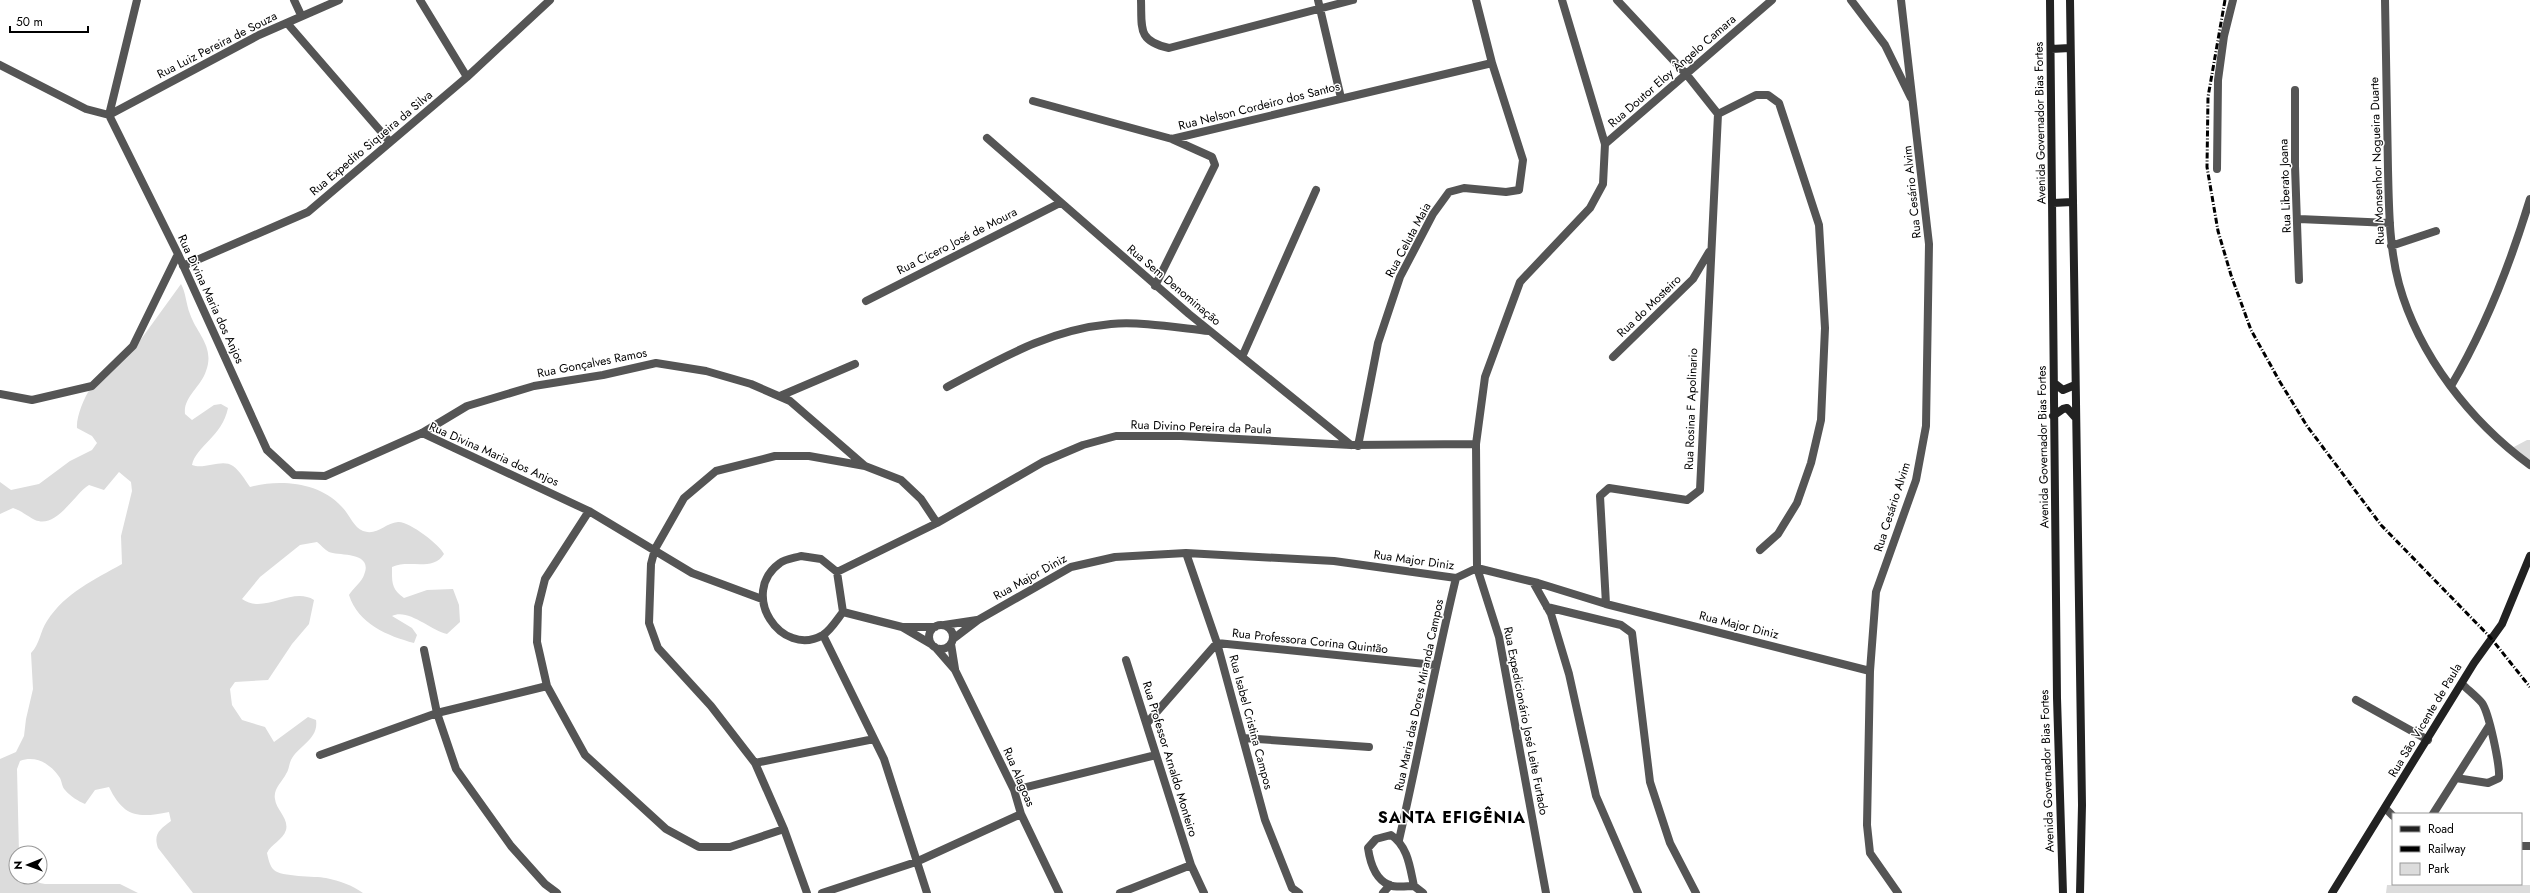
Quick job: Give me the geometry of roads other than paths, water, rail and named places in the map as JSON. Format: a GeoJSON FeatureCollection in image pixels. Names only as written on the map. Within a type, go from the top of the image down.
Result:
{"type":"FeatureCollection","features":[{"type":"Feature","properties":{"kind":"main road","name":"Avenida Governador Bias Fortes"},"geometry":{"type":"LineString","coordinates":[[2050,0],[2053,203],[2053,416],[2056,698],[2063,893]]}},
{"type":"Feature","properties":{"kind":"main road"},"geometry":{"type":"LineString","coordinates":[[2070,0],[2075,418],[2082,805],[2080,893]]}},
{"type":"Feature","properties":{"kind":"main road"},"geometry":{"type":"LineString","coordinates":[[2051,49],[2070,48]]}},
{"type":"Feature","properties":{"kind":"main road"},"geometry":{"type":"LineString","coordinates":[[2053,203],[2072,202]]}},
{"type":"Feature","properties":{"kind":"main road"},"geometry":{"type":"LineString","coordinates":[[2054,383],[2063,390],[2075,384]]}},
{"type":"Feature","properties":{"kind":"main road"},"geometry":{"type":"LineString","coordinates":[[2053,416],[2067,408],[2075,418]]}},
{"type":"Feature","properties":{"kind":"main road","name":"Rua São Vicente de Paula"},"geometry":{"type":"LineString","coordinates":[[2332,893],[2428,740],[2474,663],[2502,624],[2530,556]]}},
{"type":"Feature","properties":{"kind":"street"},"geometry":{"type":"LineString","coordinates":[[0,65],[86,109],[108,115],[137,0]]}},
{"type":"Feature","properties":{"kind":"street"},"geometry":{"type":"LineString","coordinates":[[294,0],[301,16]]}},
{"type":"Feature","properties":{"kind":"street","name":"Rua Luiz Pereira de Souza"},"geometry":{"type":"LineString","coordinates":[[108,115],[301,16],[339,0]]}},
{"type":"Feature","properties":{"kind":"street"},"geometry":{"type":"LineString","coordinates":[[420,0],[467,77]]}},
{"type":"Feature","properties":{"kind":"street","name":"Rua Expedito Siqueira da Silva"},"geometry":{"type":"LineString","coordinates":[[183,266],[308,212],[467,77],[550,0]]}},
{"type":"Feature","properties":{"kind":"street"},"geometry":{"type":"LineString","coordinates":[[1141,0],[1142,32],[1153,45],[1169,48],[1320,10],[1353,0]]}},
{"type":"Feature","properties":{"kind":"street"},"geometry":{"type":"LineString","coordinates":[[1318,0],[1341,98]]}},
{"type":"Feature","properties":{"kind":"street","name":"Rua Celuta Maia"},"geometry":{"type":"LineString","coordinates":[[1354,446],[1383,328],[1400,277],[1433,214],[1449,192],[1464,188],[1506,192],[1519,190],[1523,160],[1492,63],[1476,0]]}},
{"type":"Feature","properties":{"kind":"street","name":"Rua Expedicionário José Leite Furtado"},"geometry":{"type":"LineString","coordinates":[[1546,893],[1499,637],[1477,568],[1476,444],[1485,377],[1520,282],[1590,208],[1603,184],[1606,144],[1562,0]]}},
{"type":"Feature","properties":{"kind":"street"},"geometry":{"type":"LineString","coordinates":[[1617,0],[1687,75],[1718,114],[1756,95],[1768,95],[1779,103],[1819,225],[1825,328],[1821,420],[1811,463],[1797,503],[1778,534],[1760,550]]}},
{"type":"Feature","properties":{"kind":"street","name":"Rua Doutor Eloy Ângelo Camara"},"geometry":{"type":"LineString","coordinates":[[1606,144],[1772,0]]}},
{"type":"Feature","properties":{"kind":"street"},"geometry":{"type":"LineString","coordinates":[[1851,0],[1885,45],[1914,104]]}},
{"type":"Feature","properties":{"kind":"street","name":"Rua Cesário Alvim"},"geometry":{"type":"LineString","coordinates":[[1898,893],[1870,852],[1867,825],[1870,671],[1876,592],[1916,480],[1926,426],[1929,244],[1901,0]]}},
{"type":"Feature","properties":{"kind":"street"},"geometry":{"type":"LineString","coordinates":[[2217,169],[2218,80],[2232,0]]}},
{"type":"Feature","properties":{"kind":"street","name":"Rua Monsenhor Nogueira Duarte"},"geometry":{"type":"LineString","coordinates":[[2385,0],[2386,118],[2391,246],[2405,303],[2427,349],[2451,386],[2475,416],[2503,445],[2530,465]]}},
{"type":"Feature","properties":{"kind":"street"},"geometry":{"type":"LineString","coordinates":[[287,23],[390,142]]}},
{"type":"Feature","properties":{"kind":"street","name":"Rua Nelson Cordeiro dos Santos"},"geometry":{"type":"LineString","coordinates":[[1033,101],[1172,139],[1492,63]]}},
{"type":"Feature","properties":{"kind":"street","name":"Rua Liberato Joana"},"geometry":{"type":"LineString","coordinates":[[2295,90],[2295,166],[2299,280]]}},
{"type":"Feature","properties":{"kind":"street","name":"Rua Rosina F Apolinario"},"geometry":{"type":"LineString","coordinates":[[1606,604],[1600,496],[1609,488],[1687,500],[1700,490],[1710,249],[1718,114]]}},
{"type":"Feature","properties":{"kind":"street","name":"Rua Divina Maria dos Anjos"},"geometry":{"type":"LineString","coordinates":[[108,115],[178,254],[266,450],[294,475],[324,476],[422,433],[589,511],[655,549],[692,573],[762,599]]}},
{"type":"Feature","properties":{"kind":"street","name":"Rua Sem Denominação"},"geometry":{"type":"LineString","coordinates":[[987,138],[1209,331],[1354,446]]}},
{"type":"Feature","properties":{"kind":"street"},"geometry":{"type":"LineString","coordinates":[[1156,286],[1215,165],[1212,157],[1172,139]]}},
{"type":"Feature","properties":{"kind":"street"},"geometry":{"type":"LineString","coordinates":[[1242,357],[1316,190]]}},
{"type":"Feature","properties":{"kind":"street"},"geometry":{"type":"LineString","coordinates":[[2451,386],[2472,351],[2498,294],[2516,247],[2530,199]]}},
{"type":"Feature","properties":{"kind":"street","name":"Rua Cícero José de Moura"},"geometry":{"type":"LineString","coordinates":[[866,301],[1060,203]]}},
{"type":"Feature","properties":{"kind":"street"},"geometry":{"type":"LineString","coordinates":[[2298,219],[2390,223]]}},
{"type":"Feature","properties":{"kind":"street"},"geometry":{"type":"LineString","coordinates":[[2391,246],[2436,231]]}},
{"type":"Feature","properties":{"kind":"street","name":"Rua do Mosteiro"},"geometry":{"type":"LineString","coordinates":[[1613,357],[1693,279],[1710,249]]}},
{"type":"Feature","properties":{"kind":"street"},"geometry":{"type":"LineString","coordinates":[[0,394],[32,400],[92,386],[133,346],[178,254]]}},
{"type":"Feature","properties":{"kind":"street"},"geometry":{"type":"LineString","coordinates":[[947,387],[1035,341],[1069,330],[1112,323],[1209,331]]}},
{"type":"Feature","properties":{"kind":"street","name":"Rua Gonçalves Ramos"},"geometry":{"type":"LineString","coordinates":[[422,433],[467,406],[527,388],[603,375],[656,363],[706,371],[780,396],[790,401],[866,466]]}},
{"type":"Feature","properties":{"kind":"street"},"geometry":{"type":"LineString","coordinates":[[780,396],[855,364]]}},
{"type":"Feature","properties":{"kind":"street","name":"Rua Divino Pereira da Paula"},"geometry":{"type":"LineString","coordinates":[[837,572],[936,523],[1043,462],[1083,445],[1116,436],[1181,436],[1354,446],[1476,444]]}},
{"type":"Feature","properties":{"kind":"street"},"geometry":{"type":"LineString","coordinates":[[807,893],[784,829],[755,764],[711,706],[658,648],[649,623],[651,564],[655,549],[684,498],[716,471],[775,456],[809,456],[866,466],[901,480],[921,499],[936,523]]}},
{"type":"Feature","properties":{"kind":"street"},"geometry":{"type":"LineString","coordinates":[[589,511],[545,579],[538,607],[537,642],[547,686],[585,755],[666,829],[699,847],[730,846],[784,829]]}},
{"type":"Feature","properties":{"kind":"street","name":"Rua Major Diniz"},"geometry":{"type":"LineString","coordinates":[[952,641],[978,620],[1071,567],[1115,557],[1186,553],[1334,561],[1456,578],[1477,568],[1533,582],[1606,604],[1870,671]]}},
{"type":"Feature","properties":{"kind":"street","name":"Rua Isabel Cristina Campos"},"geometry":{"type":"LineString","coordinates":[[1186,553],[1217,643],[1265,820],[1292,888],[1299,893]]}},
{"type":"Feature","properties":{"kind":"street"},"geometry":{"type":"LineString","coordinates":[[801,556],[821,559],[837,572],[843,612],[823,635],[803,639],[783,634],[768,619],[762,599],[767,578],[781,562],[801,556]]}},
{"type":"Feature","properties":{"kind":"street","name":"Rua Maria das Dores Miranda Campos"},"geometry":{"type":"LineString","coordinates":[[1399,840],[1427,718],[1435,665],[1456,578]]}},
{"type":"Feature","properties":{"kind":"street"},"geometry":{"type":"LineString","coordinates":[[1533,582],[1547,607],[1569,674],[1596,796],[1638,893]]}},
{"type":"Feature","properties":{"kind":"street"},"geometry":{"type":"LineString","coordinates":[[1547,607],[1621,625],[1632,633],[1650,782],[1670,844],[1696,893]]}},
{"type":"Feature","properties":{"kind":"street","name":"Rua Alagoas"},"geometry":{"type":"LineString","coordinates":[[843,612],[902,627],[935,627]]}},
{"type":"Feature","properties":{"kind":"street","name":"Rua Major Diniz"},"geometry":{"type":"LineString","coordinates":[[944,625],[978,620]]}},
{"type":"Feature","properties":{"kind":"street"},"geometry":{"type":"LineString","coordinates":[[944,625],[951,630],[952,641],[944,649],[933,645],[929,634],[935,627],[944,625]]}},
{"type":"Feature","properties":{"kind":"street","name":"Rua Alagoas"},"geometry":{"type":"LineString","coordinates":[[902,627],[933,645],[955,670],[1014,790],[1021,814],[1059,893]]}},
{"type":"Feature","properties":{"kind":"street"},"geometry":{"type":"LineString","coordinates":[[823,635],[884,759],[927,893]]}},
{"type":"Feature","properties":{"kind":"street","name":"Rua Alagoas"},"geometry":{"type":"LineString","coordinates":[[952,641],[955,670]]}},
{"type":"Feature","properties":{"kind":"street","name":"Rua Professora Corina Quintão"},"geometry":{"type":"LineString","coordinates":[[1147,723],[1217,643],[1435,665]]}},
{"type":"Feature","properties":{"kind":"street"},"geometry":{"type":"LineString","coordinates":[[424,650],[437,713],[456,769],[511,846],[545,884],[557,893]]}},
{"type":"Feature","properties":{"kind":"street","name":"Rua Professor Arnaldo Monteiro"},"geometry":{"type":"LineString","coordinates":[[1126,660],[1191,865],[1204,893]]}},
{"type":"Feature","properties":{"kind":"street"},"geometry":{"type":"LineString","coordinates":[[2456,778],[2488,783],[2499,778],[2500,765],[2488,726],[2487,712],[2482,703],[2462,684]]}},
{"type":"Feature","properties":{"kind":"street"},"geometry":{"type":"LineString","coordinates":[[320,755],[437,713],[547,686]]}},
{"type":"Feature","properties":{"kind":"street"},"geometry":{"type":"LineString","coordinates":[[2356,700],[2428,740]]}},
{"type":"Feature","properties":{"kind":"street"},"geometry":{"type":"LineString","coordinates":[[2434,813],[2488,726]]}},
{"type":"Feature","properties":{"kind":"street"},"geometry":{"type":"LineString","coordinates":[[1243,738],[1369,747]]}},
{"type":"Feature","properties":{"kind":"street"},"geometry":{"type":"LineString","coordinates":[[755,764],[874,739]]}},
{"type":"Feature","properties":{"kind":"street"},"geometry":{"type":"LineString","coordinates":[[1014,790],[1156,755]]}},
{"type":"Feature","properties":{"kind":"street"},"geometry":{"type":"LineString","coordinates":[[2385,808],[2392,815]]}},
{"type":"Feature","properties":{"kind":"street"},"geometry":{"type":"LineString","coordinates":[[822,893],[916,862],[1021,814]]}},
{"type":"Feature","properties":{"kind":"street"},"geometry":{"type":"LineString","coordinates":[[1414,886],[1407,857],[1399,840],[1390,835],[1376,839],[1368,848],[1370,862],[1379,877],[1390,885],[1414,886],[1423,893]]}},
{"type":"Feature","properties":{"kind":"street"},"geometry":{"type":"LineString","coordinates":[[1120,893],[1191,865]]}},
{"type":"Feature","properties":{"kind":"street"},"geometry":{"type":"LineString","coordinates":[[1383,893],[1390,885]]}},
{"type":"Feature","properties":{"kind":"railway"},"geometry":{"type":"LineString","coordinates":[[2225,0],[2208,97],[2207,167],[2218,231],[2231,275],[2251,330],[2307,426],[2381,525],[2490,637],[2530,687]]}},
{"type":"Feature","properties":{"kind":"district","name":"SANTA EFIGÊNIA"},"geometry":{"type":"Point","coordinates":[1452,817]}}]}
